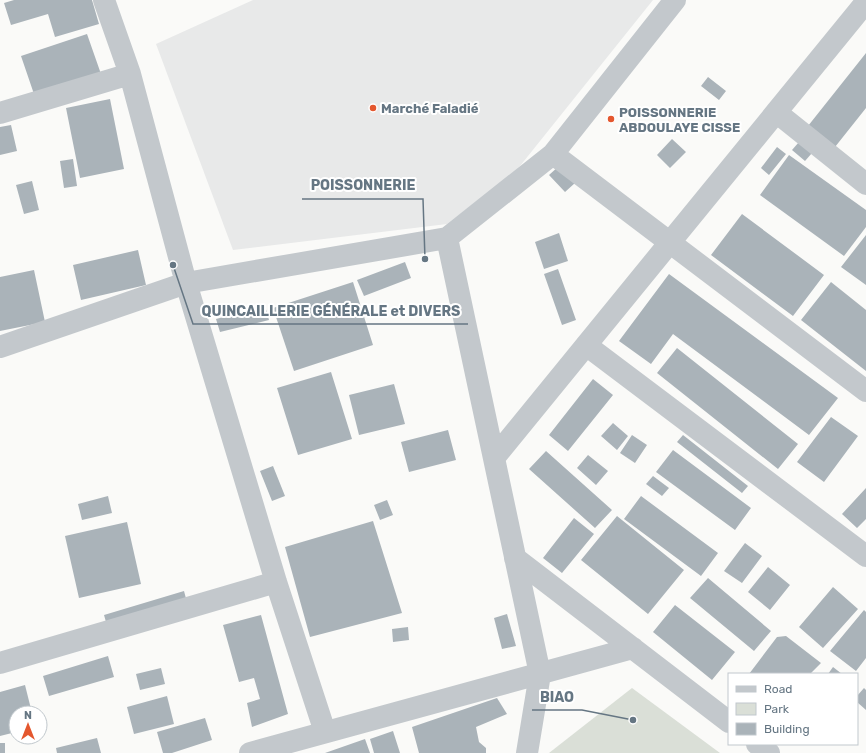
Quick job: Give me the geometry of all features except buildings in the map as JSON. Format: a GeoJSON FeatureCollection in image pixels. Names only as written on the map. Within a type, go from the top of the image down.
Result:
{"type":"FeatureCollection","features":[{"type":"Feature","properties":{"kind":"street"},"geometry":{"type":"LineString","coordinates":[[0,347],[186,283],[447,238],[553,154],[675,0]]}},
{"type":"Feature","properties":{"kind":"street"},"geometry":{"type":"LineString","coordinates":[[109,2],[130,74],[186,283],[276,582],[325,732]]}},
{"type":"Feature","properties":{"kind":"street"},"geometry":{"type":"LineString","coordinates":[[494,458],[866,2]]}},
{"type":"Feature","properties":{"kind":"street"},"geometry":{"type":"LineString","coordinates":[[0,113],[130,74]]}},
{"type":"Feature","properties":{"kind":"street"},"geometry":{"type":"LineString","coordinates":[[776,112],[866,184]]}},
{"type":"Feature","properties":{"kind":"street"},"geometry":{"type":"LineString","coordinates":[[553,154],[866,391]]}},
{"type":"Feature","properties":{"kind":"street"},"geometry":{"type":"LineString","coordinates":[[447,238],[540,674],[528,753]]}},
{"type":"Feature","properties":{"kind":"street"},"geometry":{"type":"LineString","coordinates":[[586,345],[866,556]]}},
{"type":"Feature","properties":{"kind":"street"},"geometry":{"type":"LineString","coordinates":[[515,558],[728,721]]}},
{"type":"Feature","properties":{"kind":"street"},"geometry":{"type":"LineString","coordinates":[[0,663],[276,582]]}},
{"type":"Feature","properties":{"kind":"street"},"geometry":{"type":"LineString","coordinates":[[250,753],[633,648]]}},
{"type":"Feature","properties":{"kind":"street"},"geometry":{"type":"LineString","coordinates":[[758,745],[769,753]]}},
{"type":"Feature","properties":{"kind":"shaded area","name":"Marché Faladié"},"geometry":{"type":"Polygon","coordinates":[[[253,0],[653,0],[516,171],[447,224],[233,250],[156,44],[253,0]]]}},
{"type":"Feature","properties":{"kind":"green space"},"geometry":{"type":"Polygon","coordinates":[[[632,688],[720,753],[549,753],[632,688]]]}},
{"type":"Feature","properties":{"kind":"place","name":"Marché Faladié"},"geometry":{"type":"Point","coordinates":[373,108]}},
{"type":"Feature","properties":{"kind":"place","name":"POISSONNERIE ABDOULAYE CISSE"},"geometry":{"type":"Point","coordinates":[611,119]}},
{"type":"Feature","properties":{"kind":"place","name":"POISSONNERIE"},"geometry":{"type":"Point","coordinates":[425,259]}},
{"type":"Feature","properties":{"kind":"place","name":"QUINCAILLERIE GÉNÉRALE et DIVERS"},"geometry":{"type":"Point","coordinates":[173,265]}},
{"type":"Feature","properties":{"kind":"place","name":"BIAO"},"geometry":{"type":"Point","coordinates":[633,720]}}]}
